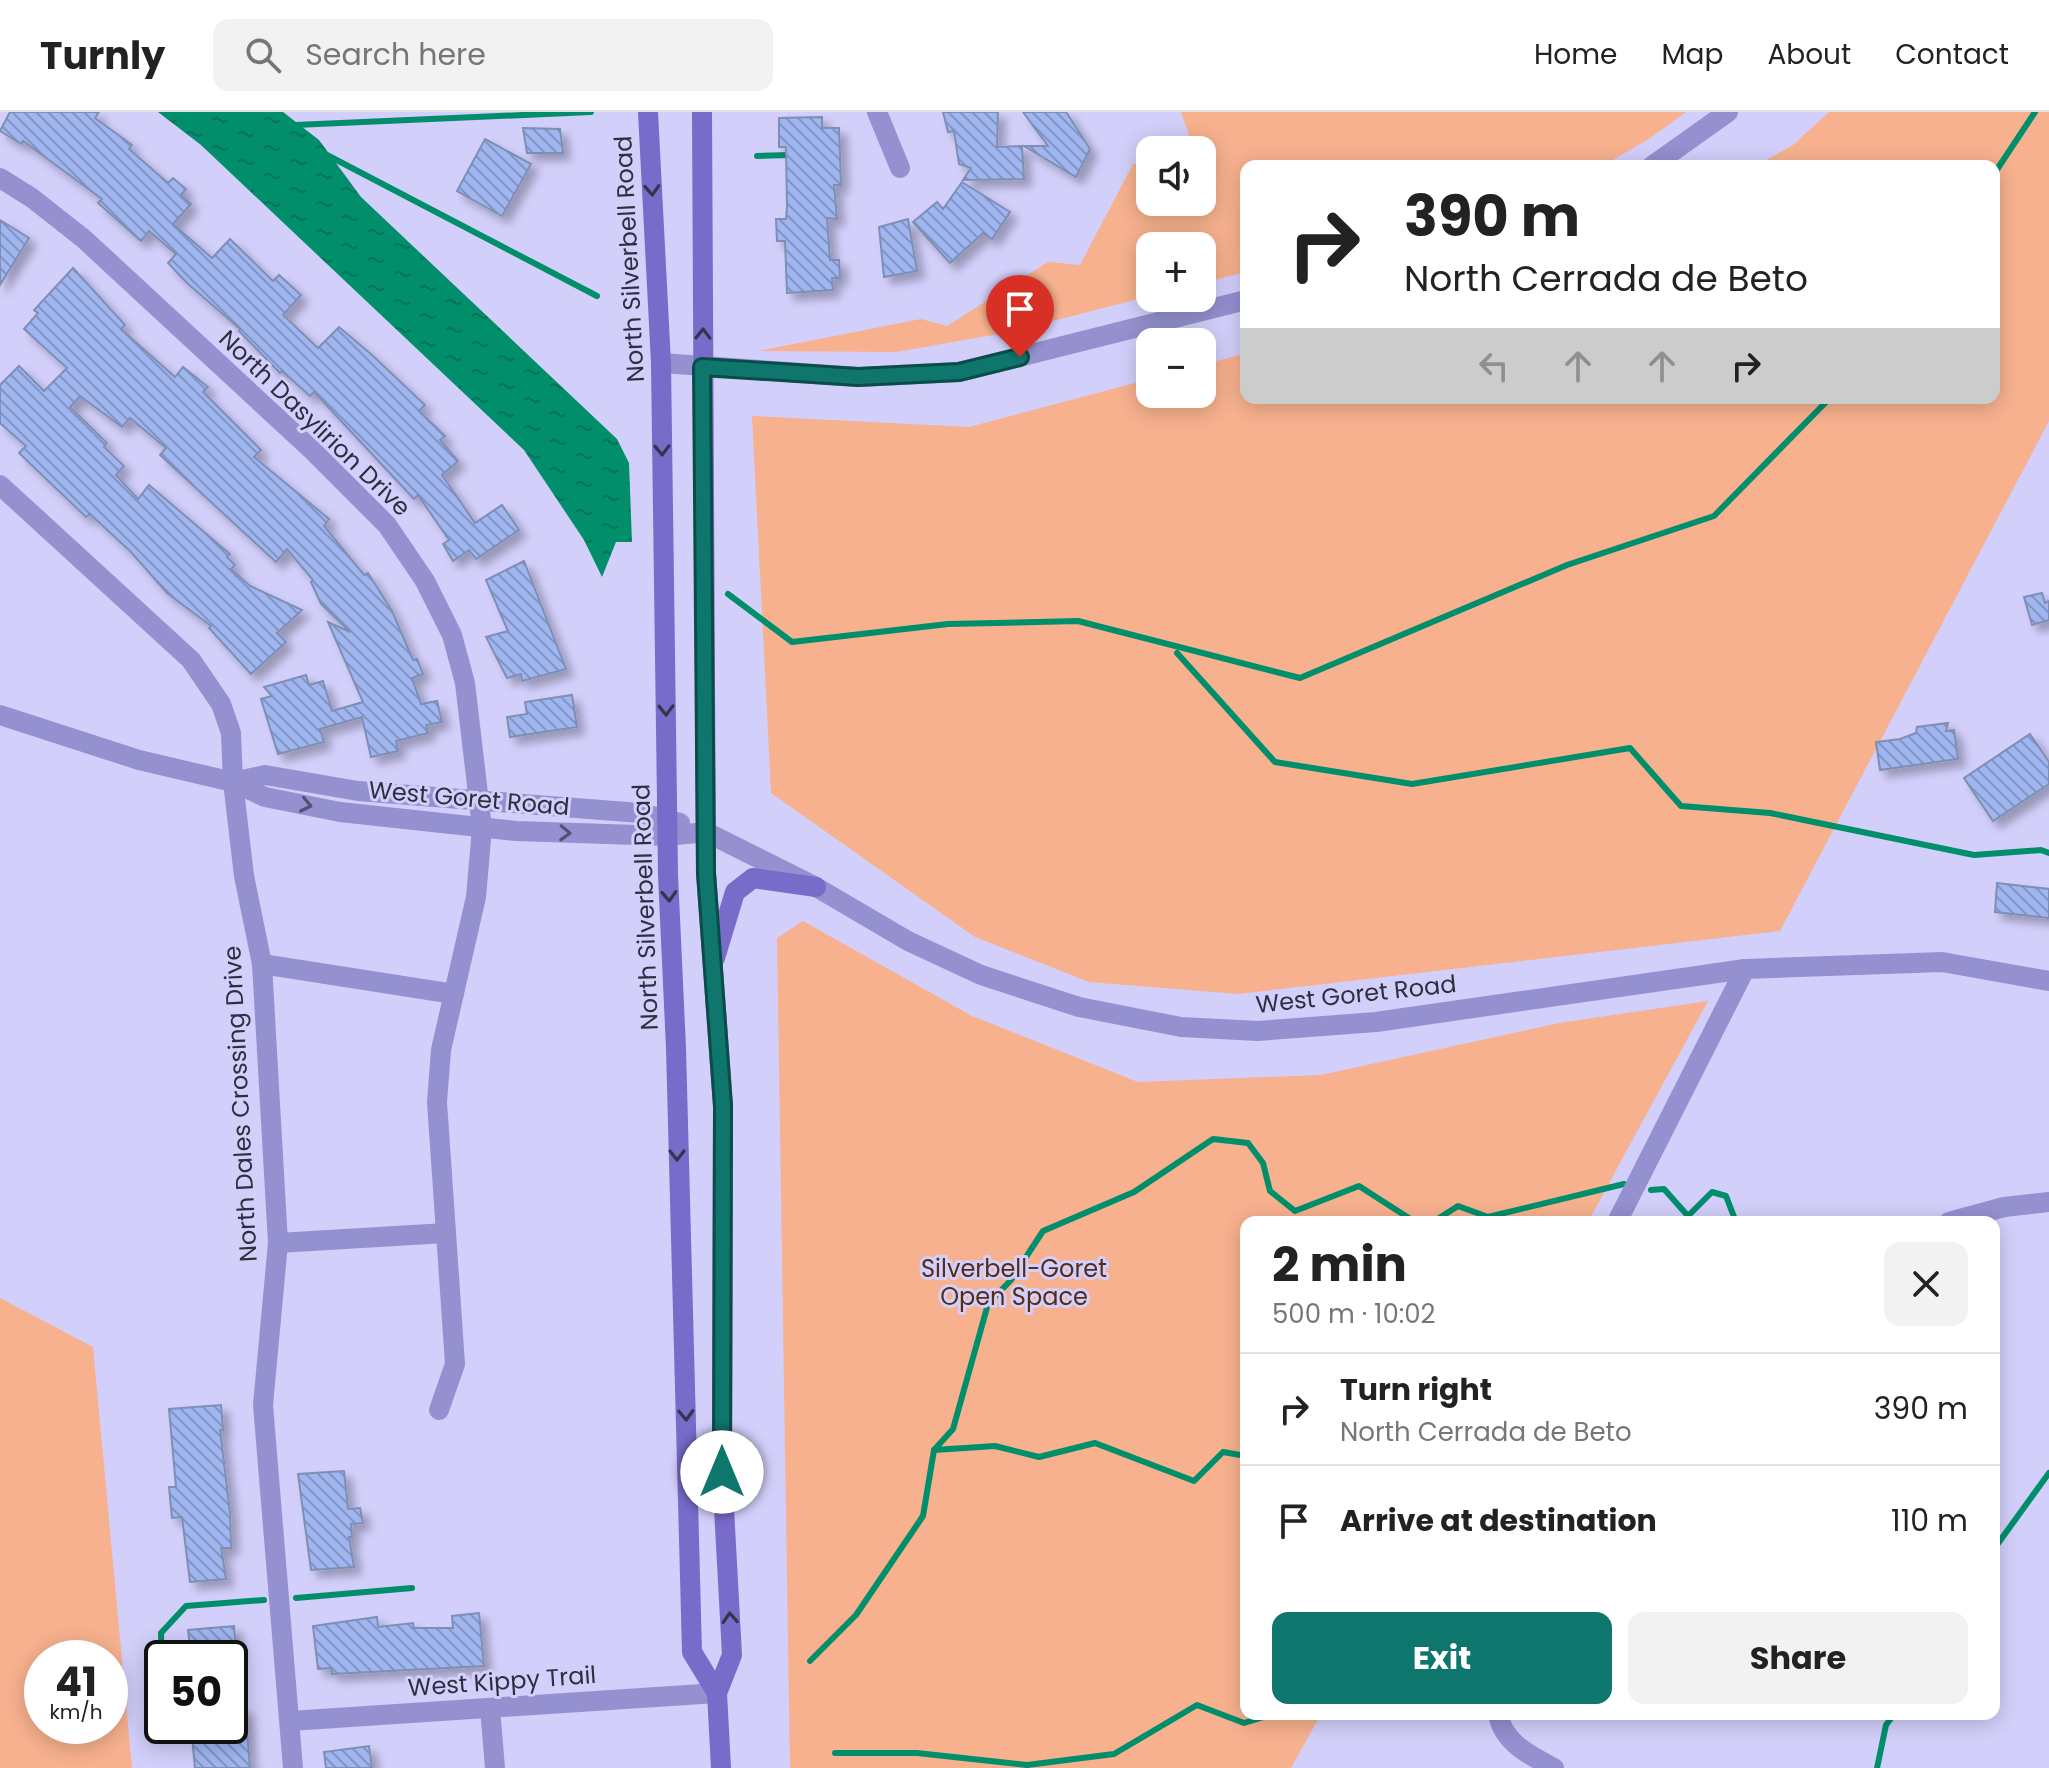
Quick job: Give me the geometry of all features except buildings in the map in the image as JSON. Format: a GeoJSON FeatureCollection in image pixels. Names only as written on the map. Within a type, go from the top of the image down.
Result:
{"type":"FeatureCollection","features":[{"type":"Feature","properties":{"kind":"main road","name":"North Silverbell Road"},"geometry":{"type":"LineString","coordinates":[[648,112],[661,363],[667,827],[692,1652],[717,1693]]}},
{"type":"Feature","properties":{"kind":"main road","name":"North Silverbell Road"},"geometry":{"type":"LineString","coordinates":[[702,112],[705,206],[702,367],[706,832],[711,974],[723,1106],[722,1472],[732,1655],[717,1693],[721,1768]]}},
{"type":"Feature","properties":{"kind":"main road"},"geometry":{"type":"LineString","coordinates":[[711,974],[735,892],[753,878],[816,887]]}},
{"type":"Feature","properties":{"kind":"street"},"geometry":{"type":"LineString","coordinates":[[877,112],[900,168]]}},
{"type":"Feature","properties":{"kind":"street"},"geometry":{"type":"LineString","coordinates":[[1660,160],[1728,112]]}},
{"type":"Feature","properties":{"kind":"street","name":"North Dasylirion Drive"},"geometry":{"type":"LineString","coordinates":[[0,178],[84,239],[312,450],[387,525],[425,581],[452,635],[465,683],[482,828],[476,897],[441,1050],[437,1102],[455,1364],[439,1410]]}},
{"type":"Feature","properties":{"kind":"street"},"geometry":{"type":"LineString","coordinates":[[661,363],[858,377],[959,372],[1240,302]]}},
{"type":"Feature","properties":{"kind":"street","name":"North Dales Crossing Drive"},"geometry":{"type":"LineString","coordinates":[[0,485],[191,660],[221,704],[231,733],[233,782],[244,876],[262,964],[278,1243],[263,1405],[293,1768]]}},
{"type":"Feature","properties":{"kind":"street","name":"West Goret Road"},"geometry":{"type":"LineString","coordinates":[[0,715],[99,748],[233,782],[265,797],[340,812],[482,828],[667,827]]}},
{"type":"Feature","properties":{"kind":"street","name":"West Goret Road"},"geometry":{"type":"LineString","coordinates":[[233,782],[265,775],[345,790],[481,802],[706,832],[816,887],[908,941],[981,975],[1079,1007],[1181,1027],[1258,1031],[1376,1022],[1745,969],[1942,962],[2049,981]]}},
{"type":"Feature","properties":{"kind":"street"},"geometry":{"type":"LineString","coordinates":[[262,964],[454,994]]}},
{"type":"Feature","properties":{"kind":"street"},"geometry":{"type":"LineString","coordinates":[[1620,1216],[1745,969]]}},
{"type":"Feature","properties":{"kind":"street"},"geometry":{"type":"LineString","coordinates":[[1970,1216],[2049,1202]]}},
{"type":"Feature","properties":{"kind":"street"},"geometry":{"type":"LineString","coordinates":[[278,1243],[446,1233]]}},
{"type":"Feature","properties":{"kind":"street","name":"West Kippy Trail"},"geometry":{"type":"LineString","coordinates":[[290,1721],[717,1693]]}},
{"type":"Feature","properties":{"kind":"street"},"geometry":{"type":"LineString","coordinates":[[490,1708],[495,1768]]}},
{"type":"Feature","properties":{"kind":"street"},"geometry":{"type":"LineString","coordinates":[[1500,1720],[1520,1750],[1554,1768]]}},
{"type":"Feature","properties":{"kind":"green space"},"geometry":{"type":"Polygon","coordinates":[[[1181,112],[1686,112],[1612,160],[1240,160],[1240,274],[1216,280],[1216,232],[1136,232],[1136,300],[1010,332],[896,352],[758,351],[921,319],[947,326],[1048,262],[1080,265],[1133,164],[1136,164],[1136,216],[1216,216],[1216,136],[1188,136],[1181,112]]]}},
{"type":"Feature","properties":{"kind":"green space"},"geometry":{"type":"Polygon","coordinates":[[[1829,112],[2049,112],[2049,421],[1780,931],[1238,994],[1089,982],[975,937],[771,793],[752,416],[969,427],[1136,383],[1136,408],[1216,408],[1216,361],[1240,355],[1240,404],[2000,404],[2000,160],[1766,160],[1793,145],[1829,112]]]}},
{"type":"Feature","properties":{"kind":"green space","name":"Silverbell-Goret Open Space"},"geometry":{"type":"Polygon","coordinates":[[[803,921],[972,1016],[1138,1082],[1321,1075],[1559,1023],[1708,1001],[1591,1216],[1240,1216],[1240,1720],[1318,1720],[1291,1768],[790,1768],[777,938],[803,921]]]}},
{"type":"Feature","properties":{"kind":"green space"},"geometry":{"type":"Polygon","coordinates":[[[0,1298],[93,1347],[120,1640],[24,1640],[24,1744],[128,1744],[128,1725],[132,1768],[0,1768],[0,1298]]]}},
{"type":"Feature","properties":{"kind":"water"},"geometry":{"type":"Polygon","coordinates":[[[158,112],[283,112],[319,140],[361,197],[617,439],[629,463],[632,542],[616,542],[602,577],[584,540],[524,450],[201,145],[158,112]]]}},
{"type":"Feature","properties":{"kind":"waterway"},"geometry":{"type":"LineString","coordinates":[[295,125],[591,112]]}},
{"type":"Feature","properties":{"kind":"waterway"},"geometry":{"type":"LineString","coordinates":[[2000,165],[2035,112]]}},
{"type":"Feature","properties":{"kind":"waterway"},"geometry":{"type":"LineString","coordinates":[[327,155],[597,296]]}},
{"type":"Feature","properties":{"kind":"waterway"},"geometry":{"type":"LineString","coordinates":[[757,156],[791,155]]}},
{"type":"Feature","properties":{"kind":"waterway"},"geometry":{"type":"LineString","coordinates":[[728,594],[792,642],[948,624],[1078,621],[1300,678],[1567,565],[1714,516],[1824,404]]}},
{"type":"Feature","properties":{"kind":"waterway"},"geometry":{"type":"LineString","coordinates":[[1177,653],[1275,762],[1412,784],[1630,748],[1681,806],[1770,813],[1974,855],[2041,850],[2049,853]]}},
{"type":"Feature","properties":{"kind":"waterway"},"geometry":{"type":"LineString","coordinates":[[810,1661],[856,1615],[923,1516],[934,1450],[953,1429],[988,1304],[1011,1280],[1043,1231],[1134,1192],[1213,1139],[1248,1143],[1263,1163],[1270,1191],[1295,1211],[1359,1186],[1406,1216]]}},
{"type":"Feature","properties":{"kind":"waterway"},"geometry":{"type":"LineString","coordinates":[[1492,1216],[1624,1184]]}},
{"type":"Feature","properties":{"kind":"waterway"},"geometry":{"type":"LineString","coordinates":[[1651,1190],[1664,1189],[1688,1216]]}},
{"type":"Feature","properties":{"kind":"waterway"},"geometry":{"type":"LineString","coordinates":[[1688,1216],[1712,1192],[1726,1196],[1734,1216]]}},
{"type":"Feature","properties":{"kind":"waterway"},"geometry":{"type":"LineString","coordinates":[[1442,1216],[1458,1206],[1485,1216]]}},
{"type":"Feature","properties":{"kind":"waterway"},"geometry":{"type":"LineString","coordinates":[[934,1450],[995,1446],[1039,1457],[1095,1443],[1194,1481],[1223,1452],[1240,1455]]}},
{"type":"Feature","properties":{"kind":"waterway"},"geometry":{"type":"LineString","coordinates":[[2000,1541],[2049,1473]]}},
{"type":"Feature","properties":{"kind":"waterway"},"geometry":{"type":"LineString","coordinates":[[296,1598],[412,1588]]}},
{"type":"Feature","properties":{"kind":"waterway"},"geometry":{"type":"LineString","coordinates":[[161,1640],[161,1633],[186,1606],[264,1600]]}},
{"type":"Feature","properties":{"kind":"waterway"},"geometry":{"type":"LineString","coordinates":[[835,1753],[917,1753],[1027,1765],[1114,1754],[1197,1705],[1244,1723],[1254,1720]]}},
{"type":"Feature","properties":{"kind":"waterway"},"geometry":{"type":"LineString","coordinates":[[1877,1768],[1890,1720]]}},
{"type":"Feature","properties":{"kind":"route"},"geometry":{"type":"LineString","coordinates":[[722,1472],[723,1106],[706,873],[702,367],[858,377],[959,372],[1020,357]]}}]}
